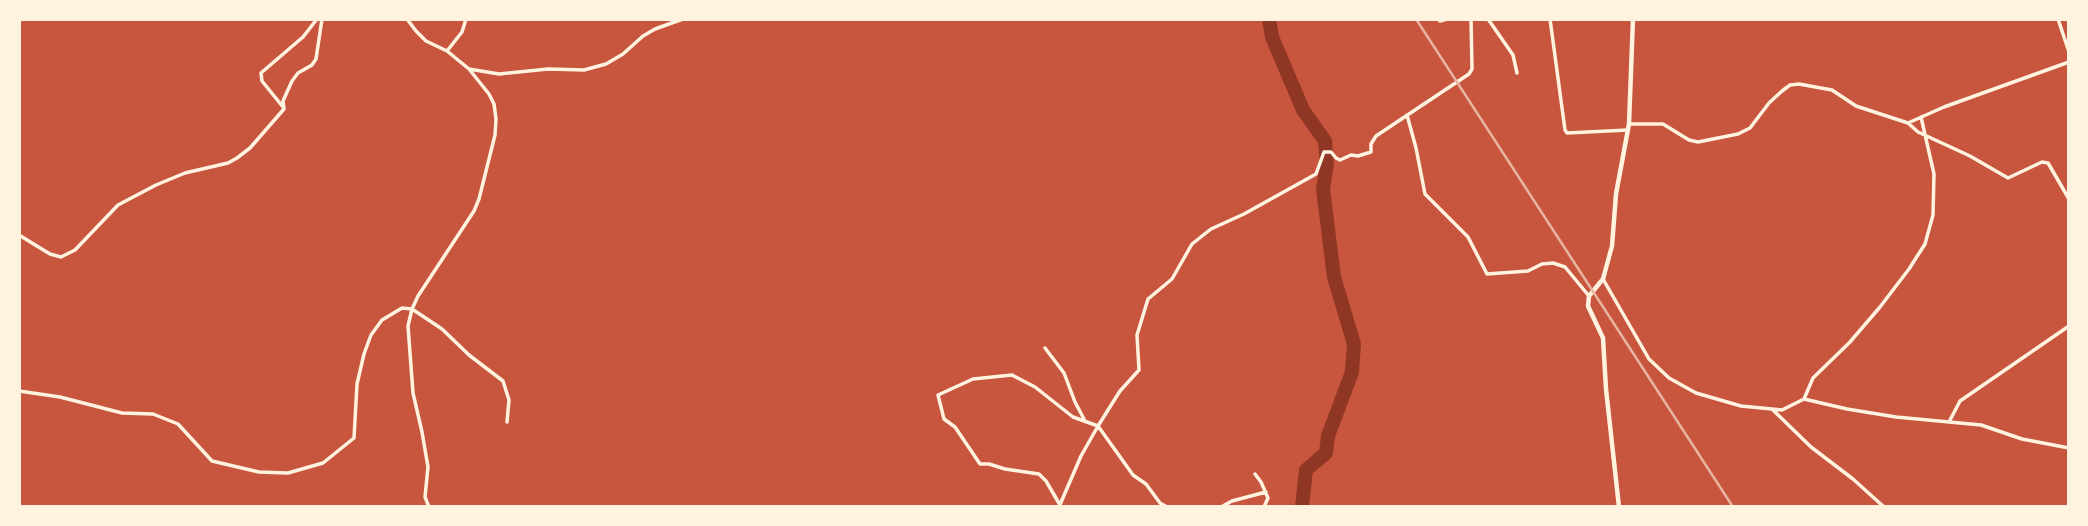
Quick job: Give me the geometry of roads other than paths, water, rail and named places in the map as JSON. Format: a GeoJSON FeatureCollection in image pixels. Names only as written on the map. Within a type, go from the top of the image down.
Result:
{"type":"FeatureCollection","features":[{"type":"Feature","properties":{"kind":"street"},"geometry":{"type":"LineString","coordinates":[[284,109],[262,81],[261,73],[320,19]]}},
{"type":"Feature","properties":{"kind":"street"},"geometry":{"type":"LineString","coordinates":[[19,235],[50,254],[61,257],[75,250],[118,205],[184,173],[200,171],[237,158],[250,148],[284,109],[283,101],[292,81],[316,59],[320,19]]}},
{"type":"Feature","properties":{"kind":"street"},"geometry":{"type":"LineString","coordinates":[[407,19],[426,41],[447,51],[469,69],[489,94],[494,104],[496,119],[495,135],[474,211],[412,309],[408,326],[413,393],[428,467],[425,497],[429,507]]}},
{"type":"Feature","properties":{"kind":"street"},"geometry":{"type":"LineString","coordinates":[[447,51],[462,32],[466,19]]}},
{"type":"Feature","properties":{"kind":"street"},"geometry":{"type":"LineString","coordinates":[[469,69],[499,74],[548,69],[584,70],[606,64],[623,54],[643,36],[683,19]]}},
{"type":"Feature","properties":{"kind":"street"},"geometry":{"type":"LineString","coordinates":[[1438,19],[1447,19]]}},
{"type":"Feature","properties":{"kind":"street"},"geometry":{"type":"LineString","coordinates":[[1060,506],[1098,426],[1121,391],[1139,370],[1137,335],[1148,299],[1172,279],[1192,244],[1210,229],[1244,214],[1316,174],[1326,152],[1332,152],[1340,160],[1353,154],[1357,156],[1371,152],[1371,144],[1376,136],[1469,74],[1472,69],[1471,19]]}},
{"type":"Feature","properties":{"kind":"street"},"geometry":{"type":"LineString","coordinates":[[1488,19],[1513,55],[1517,73]]}},
{"type":"Feature","properties":{"kind":"street"},"geometry":{"type":"LineString","coordinates":[[1550,19],[1567,133],[1628,130]]}},
{"type":"Feature","properties":{"kind":"street"},"geometry":{"type":"LineString","coordinates":[[1619,507],[1603,338],[1588,306],[1589,296],[1603,279],[1612,246],[1616,194],[1629,124],[1633,19]]}},
{"type":"Feature","properties":{"kind":"street"},"geometry":{"type":"LineString","coordinates":[[2058,19],[2069,52]]}},
{"type":"Feature","properties":{"kind":"street"},"geometry":{"type":"LineString","coordinates":[[1908,123],[2069,62]]}},
{"type":"Feature","properties":{"kind":"street"},"geometry":{"type":"LineString","coordinates":[[1629,124],[1663,124],[1689,141],[1698,142],[1738,134],[1750,128],[1769,103],[1790,85],[1799,84],[1832,90],[1856,106],[1908,123],[1918,132],[1970,156],[2008,178],[2042,162],[2048,163],[2069,199]]}},
{"type":"Feature","properties":{"kind":"street"},"geometry":{"type":"LineString","coordinates":[[1407,115],[1424,194],[1468,237],[1487,274],[1528,271],[1542,264],[1553,263],[1566,267],[1589,296]]}},
{"type":"Feature","properties":{"kind":"street"},"geometry":{"type":"LineString","coordinates":[[1603,279],[1649,359],[1670,378],[1696,393],[1741,406],[1782,410],[1804,399],[1814,378],[1880,307],[1925,244],[1933,215],[1934,174],[1921,117]]}},
{"type":"Feature","properties":{"kind":"street"},"geometry":{"type":"LineString","coordinates":[[19,391],[60,397],[122,413],[153,414],[178,424],[212,461],[259,472],[288,473],[323,463],[354,438],[357,384],[371,335],[383,320],[402,308],[412,309],[442,329],[469,355],[503,381],[509,400],[507,422]]}},
{"type":"Feature","properties":{"kind":"street"},"geometry":{"type":"LineString","coordinates":[[1949,422],[1960,401],[2069,326]]}},
{"type":"Feature","properties":{"kind":"street"},"geometry":{"type":"LineString","coordinates":[[1045,348],[1064,373],[1085,421]]}},
{"type":"Feature","properties":{"kind":"street"},"geometry":{"type":"LineString","coordinates":[[1060,506],[1039,474],[980,464],[955,427],[944,419],[938,395],[973,379],[1012,375],[1035,387],[1073,416],[1098,426],[1133,475],[1146,484],[1160,503],[1167,507]]}},
{"type":"Feature","properties":{"kind":"street"},"geometry":{"type":"LineString","coordinates":[[1804,399],[1847,410],[1981,425],[2022,439],[2069,447]]}},
{"type":"Feature","properties":{"kind":"street"},"geometry":{"type":"LineString","coordinates":[[1773,410],[1811,447],[1884,507]]}},
{"type":"Feature","properties":{"kind":"street"},"geometry":{"type":"LineString","coordinates":[[1255,474],[1268,498],[1264,507]]}},
{"type":"Feature","properties":{"kind":"street"},"geometry":{"type":"LineString","coordinates":[[1221,507],[1232,501],[1266,492]]}},
{"type":"Feature","properties":{"kind":"waterway"},"geometry":{"type":"LineString","coordinates":[[1269,19],[1272,37],[1303,110],[1325,141],[1327,164],[1323,189],[1334,277],[1354,344],[1352,372],[1328,436],[1326,453],[1306,470],[1302,507]]}},
{"type":"Feature","properties":{"kind":"railway"},"geometry":{"type":"LineString","coordinates":[[1416,19],[1733,507]]}}]}
